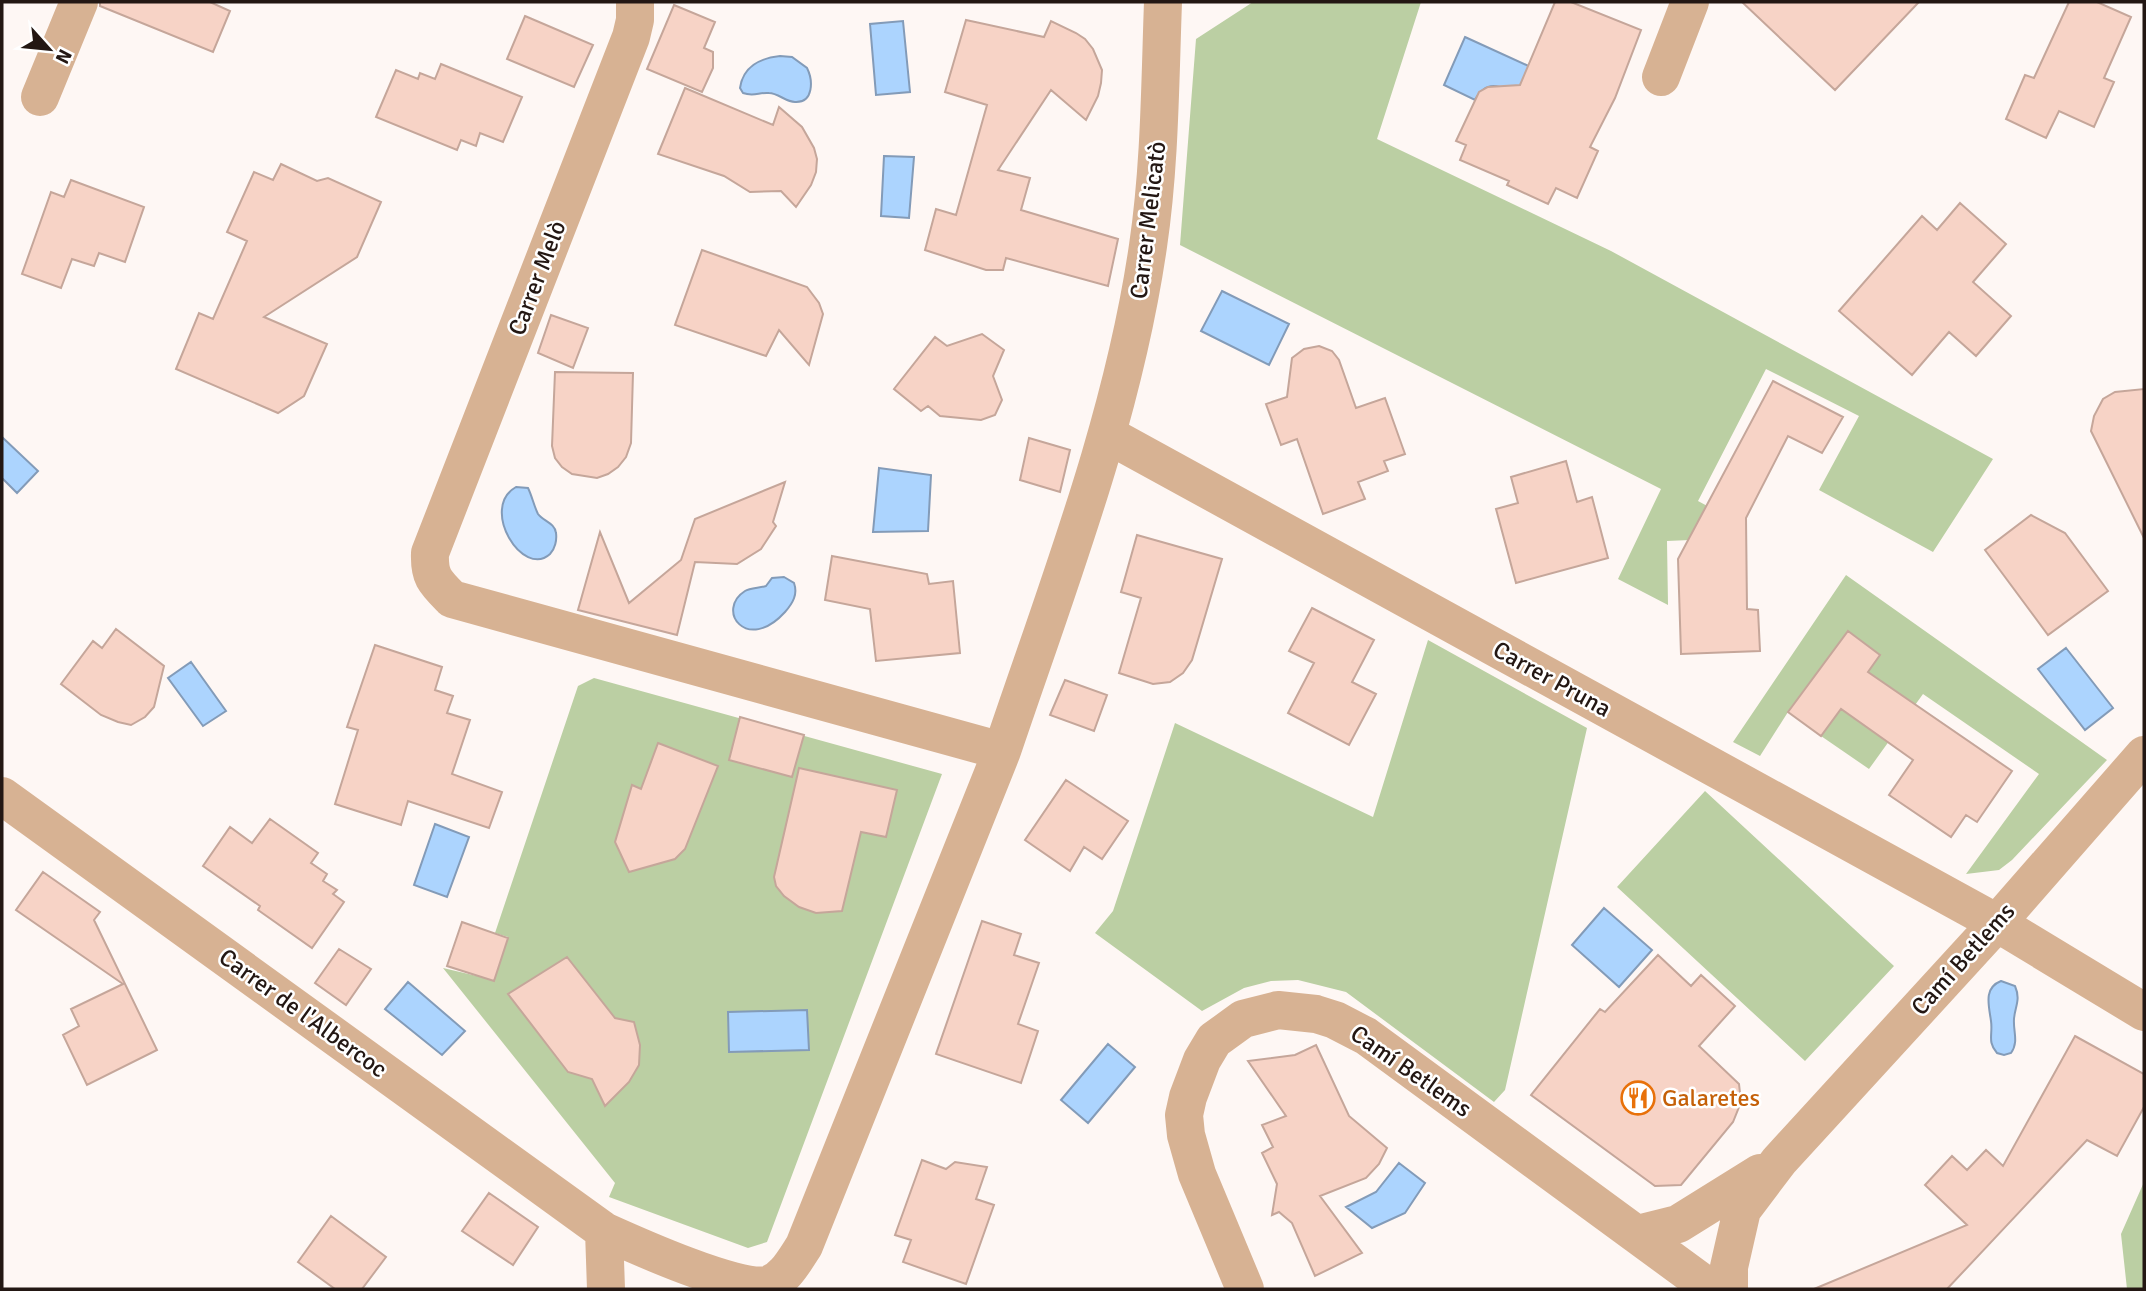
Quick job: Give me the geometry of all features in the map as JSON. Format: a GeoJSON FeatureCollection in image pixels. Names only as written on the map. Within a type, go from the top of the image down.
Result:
{"type":"FeatureCollection","features":[{"type":"Feature","properties":{"kind":"street"},"geometry":{"type":"LineString","coordinates":[[40,97],[79,2]]}},
{"type":"Feature","properties":{"kind":"street","name":"Carrer Melò"},"geometry":{"type":"LineString","coordinates":[[635,2],[631,37],[430,553],[429,570],[436,583],[452,598],[1002,751]]}},
{"type":"Feature","properties":{"kind":"street","name":"Carrer Melicatò"},"geometry":{"type":"LineString","coordinates":[[1002,751],[1108,435],[1137,307],[1156,181],[1163,2]]}},
{"type":"Feature","properties":{"kind":"street"},"geometry":{"type":"LineString","coordinates":[[1661,77],[1690,2]]}},
{"type":"Feature","properties":{"kind":"street","name":"Carrer Pruna"},"geometry":{"type":"LineString","coordinates":[[1108,435],[1997,923],[2144,1012]]}},
{"type":"Feature","properties":{"kind":"street","name":"Carrer de l'Albercoc"},"geometry":{"type":"LineString","coordinates":[[2,796],[604,1231],[650,1252],[740,1284],[766,1285],[787,1273],[804,1246],[1002,751]]}},
{"type":"Feature","properties":{"kind":"street","name":"Camí Betlems"},"geometry":{"type":"LineString","coordinates":[[1730,1289],[1728,1267],[1742,1210],[1779,1161],[1997,923],[2144,755]]}},
{"type":"Feature","properties":{"kind":"street","name":"Camí Betlems"},"geometry":{"type":"LineString","coordinates":[[1245,1289],[1197,1174],[1186,1135],[1184,1115],[1195,1077],[1214,1040],[1243,1019],[1278,1010],[1296,1010],[1326,1017],[1366,1036],[1711,1289]]}},
{"type":"Feature","properties":{"kind":"street","name":"Camí Betlems"},"geometry":{"type":"LineString","coordinates":[[1638,1234],[1678,1224],[1779,1161]]}},
{"type":"Feature","properties":{"kind":"street"},"geometry":{"type":"LineString","coordinates":[[604,1231],[606,1289]]}},
{"type":"Feature","properties":{"kind":"green space"},"geometry":{"type":"Polygon","coordinates":[[[1253,2],[1421,2],[1377,139],[1611,251],[1993,459],[1933,552],[1819,490],[1859,416],[1766,369],[1698,501],[1711,508],[1713,539],[1667,541],[1668,605],[1618,579],[1661,489],[1180,245],[1196,39],[1253,2]]]}},
{"type":"Feature","properties":{"kind":"green space"},"geometry":{"type":"Polygon","coordinates":[[[1846,575],[2107,760],[2012,860],[1999,870],[1966,874],[2039,774],[1923,694],[1869,769],[1821,736],[1880,655],[1848,631],[1788,712],[1760,756],[1733,742],[1846,575]]]}},
{"type":"Feature","properties":{"kind":"green space"},"geometry":{"type":"Polygon","coordinates":[[[1428,640],[1587,728],[1505,1090],[1494,1102],[1346,992],[1298,980],[1271,981],[1244,988],[1202,1011],[1095,933],[1113,911],[1175,723],[1373,817],[1428,640]]]}},
{"type":"Feature","properties":{"kind":"green space"},"geometry":{"type":"Polygon","coordinates":[[[594,678],[942,774],[767,1242],[748,1248],[609,1197],[615,1183],[443,968],[494,980],[508,937],[495,933],[578,686],[594,678]]]}},
{"type":"Feature","properties":{"kind":"green space"},"geometry":{"type":"Polygon","coordinates":[[[1705,791],[1894,966],[1805,1061],[1617,887],[1705,791]]]}},
{"type":"Feature","properties":{"kind":"green space"},"geometry":{"type":"Polygon","coordinates":[[[2144,1182],[2144,1289],[2127,1289],[2121,1234],[2144,1182]]]}},
{"type":"Feature","properties":{"kind":"water"},"geometry":{"type":"Polygon","coordinates":[[[903,21],[910,92],[876,95],[870,24],[903,21]]]}},
{"type":"Feature","properties":{"kind":"water"},"geometry":{"type":"Polygon","coordinates":[[[1465,37],[1546,74],[1531,107],[1510,91],[1495,86],[1481,91],[1475,100],[1444,85],[1465,37]]]}},
{"type":"Feature","properties":{"kind":"water"},"geometry":{"type":"Polygon","coordinates":[[[780,56],[792,57],[807,68],[811,84],[806,99],[795,102],[772,93],[743,93],[740,88],[749,69],[759,61],[780,56]]]}},
{"type":"Feature","properties":{"kind":"water"},"geometry":{"type":"Polygon","coordinates":[[[884,156],[914,157],[909,218],[881,216],[884,156]]]}},
{"type":"Feature","properties":{"kind":"water"},"geometry":{"type":"Polygon","coordinates":[[[1222,291],[1289,324],[1269,365],[1201,331],[1222,291]]]}},
{"type":"Feature","properties":{"kind":"water"},"geometry":{"type":"Polygon","coordinates":[[[2,437],[38,471],[17,493],[2,478],[2,437]]]}},
{"type":"Feature","properties":{"kind":"water"},"geometry":{"type":"Polygon","coordinates":[[[879,468],[931,475],[928,531],[873,532],[879,468]]]}},
{"type":"Feature","properties":{"kind":"water"},"geometry":{"type":"Polygon","coordinates":[[[516,487],[528,488],[538,514],[555,530],[553,550],[539,559],[528,557],[518,549],[503,524],[502,510],[506,497],[516,487]]]}},
{"type":"Feature","properties":{"kind":"water"},"geometry":{"type":"Polygon","coordinates":[[[784,577],[794,583],[795,591],[785,612],[771,624],[758,629],[748,629],[740,624],[734,617],[733,608],[737,599],[747,590],[766,586],[772,578],[784,577]]]}},
{"type":"Feature","properties":{"kind":"water"},"geometry":{"type":"Polygon","coordinates":[[[2066,648],[2113,708],[2085,730],[2038,669],[2066,648]]]}},
{"type":"Feature","properties":{"kind":"water"},"geometry":{"type":"Polygon","coordinates":[[[191,662],[226,711],[203,726],[168,678],[191,662]]]}},
{"type":"Feature","properties":{"kind":"water"},"geometry":{"type":"Polygon","coordinates":[[[435,824],[469,837],[447,897],[414,885],[435,824]]]}},
{"type":"Feature","properties":{"kind":"water"},"geometry":{"type":"Polygon","coordinates":[[[1604,908],[1652,950],[1619,987],[1572,945],[1604,908]]]}},
{"type":"Feature","properties":{"kind":"water"},"geometry":{"type":"Polygon","coordinates":[[[2001,981],[2015,986],[2018,995],[2014,1019],[2015,1045],[2011,1053],[2004,1055],[1997,1053],[1992,1045],[1989,1004],[1989,993],[1995,984],[2001,981]]]}},
{"type":"Feature","properties":{"kind":"water"},"geometry":{"type":"Polygon","coordinates":[[[408,982],[465,1031],[442,1055],[385,1009],[408,982]]]}},
{"type":"Feature","properties":{"kind":"water"},"geometry":{"type":"Polygon","coordinates":[[[807,1010],[809,1050],[729,1052],[728,1012],[807,1010]]]}},
{"type":"Feature","properties":{"kind":"water"},"geometry":{"type":"Polygon","coordinates":[[[1108,1044],[1135,1067],[1088,1123],[1061,1100],[1108,1044]]]}},
{"type":"Feature","properties":{"kind":"water"},"geometry":{"type":"Polygon","coordinates":[[[1399,1163],[1425,1183],[1405,1213],[1372,1228],[1346,1207],[1376,1192],[1399,1163]]]}},
{"type":"Feature","properties":{"kind":"building"},"geometry":{"type":"Polygon","coordinates":[[[100,2],[210,2],[230,11],[213,52],[100,6],[100,2]]]}},
{"type":"Feature","properties":{"kind":"building"},"geometry":{"type":"Polygon","coordinates":[[[1555,2],[1571,2],[1641,30],[1615,98],[1590,147],[1598,151],[1577,198],[1556,188],[1548,204],[1507,185],[1509,181],[1460,160],[1466,145],[1456,141],[1479,92],[1488,87],[1520,85],[1555,2]]]}},
{"type":"Feature","properties":{"kind":"building"},"geometry":{"type":"Polygon","coordinates":[[[1742,2],[1919,2],[1835,90],[1742,2]]]}},
{"type":"Feature","properties":{"kind":"building"},"geometry":{"type":"Polygon","coordinates":[[[2069,2],[2097,2],[2131,17],[2104,78],[2114,82],[2094,127],[2059,111],[2046,138],[2006,119],[2025,75],[2034,78],[2069,2]]]}},
{"type":"Feature","properties":{"kind":"building"},"geometry":{"type":"Polygon","coordinates":[[[674,5],[715,22],[704,48],[713,52],[713,68],[702,92],[647,69],[674,5]]]}},
{"type":"Feature","properties":{"kind":"building"},"geometry":{"type":"Polygon","coordinates":[[[525,16],[593,45],[574,87],[507,59],[525,16]]]}},
{"type":"Feature","properties":{"kind":"building"},"geometry":{"type":"Polygon","coordinates":[[[966,20],[1044,37],[1051,21],[1085,39],[1093,49],[1102,70],[1101,83],[1098,96],[1086,120],[1051,90],[998,170],[1030,178],[1021,210],[1118,239],[1108,286],[1006,258],[1003,270],[986,270],[925,250],[936,209],[956,215],[987,105],[945,92],[966,20]]]}},
{"type":"Feature","properties":{"kind":"building"},"geometry":{"type":"Polygon","coordinates":[[[441,64],[522,97],[503,142],[480,133],[476,146],[461,140],[457,150],[376,117],[396,70],[418,79],[420,73],[435,79],[441,64]]]}},
{"type":"Feature","properties":{"kind":"building"},"geometry":{"type":"Polygon","coordinates":[[[685,88],[773,125],[779,107],[802,127],[817,159],[811,185],[796,207],[781,191],[750,192],[724,176],[658,154],[685,88]]]}},
{"type":"Feature","properties":{"kind":"building"},"geometry":{"type":"Polygon","coordinates":[[[281,164],[317,181],[328,178],[381,202],[357,257],[264,317],[327,344],[304,396],[278,413],[176,369],[199,313],[213,319],[247,241],[227,232],[254,172],[273,180],[281,164]]]}},
{"type":"Feature","properties":{"kind":"building"},"geometry":{"type":"Polygon","coordinates":[[[71,180],[144,207],[125,262],[99,253],[94,266],[72,259],[61,288],[22,274],[51,192],[64,197],[71,180]]]}},
{"type":"Feature","properties":{"kind":"building"},"geometry":{"type":"Polygon","coordinates":[[[1960,203],[2006,244],[1973,282],[2011,316],[1976,356],[1949,332],[1912,375],[1839,311],[1922,216],[1937,230],[1960,203]]]}},
{"type":"Feature","properties":{"kind":"building"},"geometry":{"type":"Polygon","coordinates":[[[702,250],[807,287],[819,303],[823,314],[809,365],[779,330],[766,356],[675,325],[702,250]]]}},
{"type":"Feature","properties":{"kind":"building"},"geometry":{"type":"Polygon","coordinates":[[[551,315],[588,328],[573,368],[538,353],[551,315]]]}},
{"type":"Feature","properties":{"kind":"building"},"geometry":{"type":"Polygon","coordinates":[[[982,334],[1004,350],[993,376],[1002,400],[995,415],[981,420],[940,416],[928,406],[921,411],[894,389],[935,337],[947,346],[982,334]]]}},
{"type":"Feature","properties":{"kind":"building"},"geometry":{"type":"Polygon","coordinates":[[[1319,346],[1332,351],[1339,360],[1356,408],[1385,398],[1405,454],[1384,461],[1388,471],[1358,482],[1365,499],[1323,514],[1297,439],[1281,445],[1266,404],[1287,397],[1292,358],[1304,349],[1319,346]]]}},
{"type":"Feature","properties":{"kind":"building"},"geometry":{"type":"Polygon","coordinates":[[[555,372],[633,373],[631,443],[626,457],[608,474],[597,478],[572,474],[555,458],[552,446],[555,372]]]}},
{"type":"Feature","properties":{"kind":"building"},"geometry":{"type":"Polygon","coordinates":[[[1773,381],[1843,417],[1822,453],[1788,436],[1746,518],[1747,609],[1758,610],[1760,651],[1681,654],[1678,559],[1773,381]]]}},
{"type":"Feature","properties":{"kind":"building"},"geometry":{"type":"Polygon","coordinates":[[[2144,389],[2144,538],[2091,431],[2094,416],[2103,399],[2115,392],[2144,389]]]}},
{"type":"Feature","properties":{"kind":"building"},"geometry":{"type":"Polygon","coordinates":[[[1029,438],[1070,450],[1060,492],[1020,480],[1029,438]]]}},
{"type":"Feature","properties":{"kind":"building"},"geometry":{"type":"Polygon","coordinates":[[[1566,461],[1577,502],[1592,497],[1608,558],[1516,583],[1496,509],[1518,503],[1511,477],[1566,461]]]}},
{"type":"Feature","properties":{"kind":"building"},"geometry":{"type":"Polygon","coordinates":[[[785,482],[773,522],[776,526],[761,549],[737,564],[695,562],[677,635],[578,610],[600,532],[629,603],[681,560],[695,519],[785,482]]]}},
{"type":"Feature","properties":{"kind":"building"},"geometry":{"type":"Polygon","coordinates":[[[2031,515],[2065,533],[2108,591],[2048,635],[1985,550],[2031,515]]]}},
{"type":"Feature","properties":{"kind":"building"},"geometry":{"type":"Polygon","coordinates":[[[1137,535],[1222,559],[1192,660],[1183,673],[1170,682],[1153,684],[1119,673],[1141,598],[1121,592],[1137,535]]]}},
{"type":"Feature","properties":{"kind":"building"},"geometry":{"type":"Polygon","coordinates":[[[832,556],[927,574],[929,584],[953,581],[960,653],[876,661],[870,609],[825,600],[832,556]]]}},
{"type":"Feature","properties":{"kind":"building"},"geometry":{"type":"Polygon","coordinates":[[[1312,608],[1374,640],[1352,682],[1376,694],[1349,745],[1288,713],[1314,663],[1289,651],[1312,608]]]}},
{"type":"Feature","properties":{"kind":"building"},"geometry":{"type":"Polygon","coordinates":[[[116,629],[164,666],[154,707],[145,717],[131,725],[101,715],[61,684],[93,641],[102,648],[116,629]]]}},
{"type":"Feature","properties":{"kind":"building"},"geometry":{"type":"Polygon","coordinates":[[[1848,631],[1880,655],[1868,672],[2012,771],[1977,822],[1966,815],[1951,837],[1889,795],[1913,760],[1841,709],[1821,736],[1788,712],[1848,631]]]}},
{"type":"Feature","properties":{"kind":"building"},"geometry":{"type":"Polygon","coordinates":[[[375,645],[442,667],[435,690],[453,696],[447,713],[470,720],[452,774],[502,792],[489,828],[408,801],[401,825],[335,804],[358,730],[347,727],[375,645]]]}},
{"type":"Feature","properties":{"kind":"building"},"geometry":{"type":"Polygon","coordinates":[[[1065,680],[1107,695],[1094,731],[1050,715],[1065,680]]]}},
{"type":"Feature","properties":{"kind":"building"},"geometry":{"type":"Polygon","coordinates":[[[740,717],[804,735],[792,777],[729,760],[740,717]]]}},
{"type":"Feature","properties":{"kind":"building"},"geometry":{"type":"Polygon","coordinates":[[[658,743],[718,766],[685,849],[675,859],[629,872],[615,842],[632,785],[641,789],[658,743]]]}},
{"type":"Feature","properties":{"kind":"building"},"geometry":{"type":"Polygon","coordinates":[[[799,768],[897,790],[886,837],[861,832],[842,911],[816,913],[799,907],[776,886],[774,877],[799,768]]]}},
{"type":"Feature","properties":{"kind":"building"},"geometry":{"type":"Polygon","coordinates":[[[1066,780],[1128,821],[1102,859],[1084,847],[1070,871],[1025,840],[1066,780]]]}},
{"type":"Feature","properties":{"kind":"building"},"geometry":{"type":"Polygon","coordinates":[[[270,819],[318,853],[311,863],[327,874],[323,881],[337,890],[333,894],[344,902],[312,948],[258,910],[260,906],[203,866],[230,827],[252,843],[270,819]]]}},
{"type":"Feature","properties":{"kind":"building"},"geometry":{"type":"Polygon","coordinates":[[[43,872],[100,912],[94,920],[157,1050],[87,1085],[63,1035],[79,1026],[71,1009],[123,984],[16,910],[43,872]]]}},
{"type":"Feature","properties":{"kind":"building"},"geometry":{"type":"Polygon","coordinates":[[[982,921],[1021,934],[1014,955],[1039,963],[1018,1024],[1038,1031],[1021,1083],[936,1054],[982,921]]]}},
{"type":"Feature","properties":{"kind":"building"},"geometry":{"type":"Polygon","coordinates":[[[462,922],[508,938],[494,981],[447,966],[462,922]]]}},
{"type":"Feature","properties":{"kind":"building"},"geometry":{"type":"Polygon","coordinates":[[[339,949],[371,969],[346,1005],[315,983],[339,949]]]}},
{"type":"Feature","properties":{"kind":"building","name":"Galaretes"},"geometry":{"type":"Polygon","coordinates":[[[1658,955],[1691,986],[1701,975],[1735,1006],[1699,1046],[1739,1084],[1741,1102],[1733,1122],[1681,1185],[1655,1186],[1531,1095],[1600,1009],[1605,1012],[1658,955]]]}},
{"type":"Feature","properties":{"kind":"building"},"geometry":{"type":"Polygon","coordinates":[[[567,957],[615,1018],[634,1022],[640,1045],[639,1065],[629,1082],[605,1106],[592,1079],[568,1072],[508,994],[567,957]]]}},
{"type":"Feature","properties":{"kind":"building"},"geometry":{"type":"Polygon","coordinates":[[[2075,1036],[2144,1074],[2144,1107],[2117,1156],[2087,1140],[1947,1289],[1814,1289],[1967,1225],[1925,1185],[1952,1156],[1967,1170],[1986,1150],[2003,1166],[2075,1036]]]}},
{"type":"Feature","properties":{"kind":"building"},"geometry":{"type":"Polygon","coordinates":[[[1316,1045],[1349,1116],[1387,1148],[1379,1164],[1366,1178],[1320,1196],[1362,1253],[1315,1276],[1292,1223],[1279,1212],[1272,1215],[1277,1184],[1262,1153],[1273,1147],[1262,1125],[1286,1116],[1248,1061],[1295,1055],[1316,1045]]]}},
{"type":"Feature","properties":{"kind":"building"},"geometry":{"type":"Polygon","coordinates":[[[922,1160],[946,1169],[955,1162],[987,1167],[976,1199],[994,1205],[966,1284],[903,1262],[911,1240],[895,1235],[922,1160]]]}},
{"type":"Feature","properties":{"kind":"building"},"geometry":{"type":"Polygon","coordinates":[[[489,1193],[538,1227],[513,1265],[462,1231],[489,1193]]]}},
{"type":"Feature","properties":{"kind":"building"},"geometry":{"type":"Polygon","coordinates":[[[331,1216],[386,1257],[362,1289],[335,1289],[298,1262],[331,1216]]]}},
{"type":"Feature","properties":{"kind":"place","name":"Galaretes"},"geometry":{"type":"Point","coordinates":[1638,1098]}}]}
